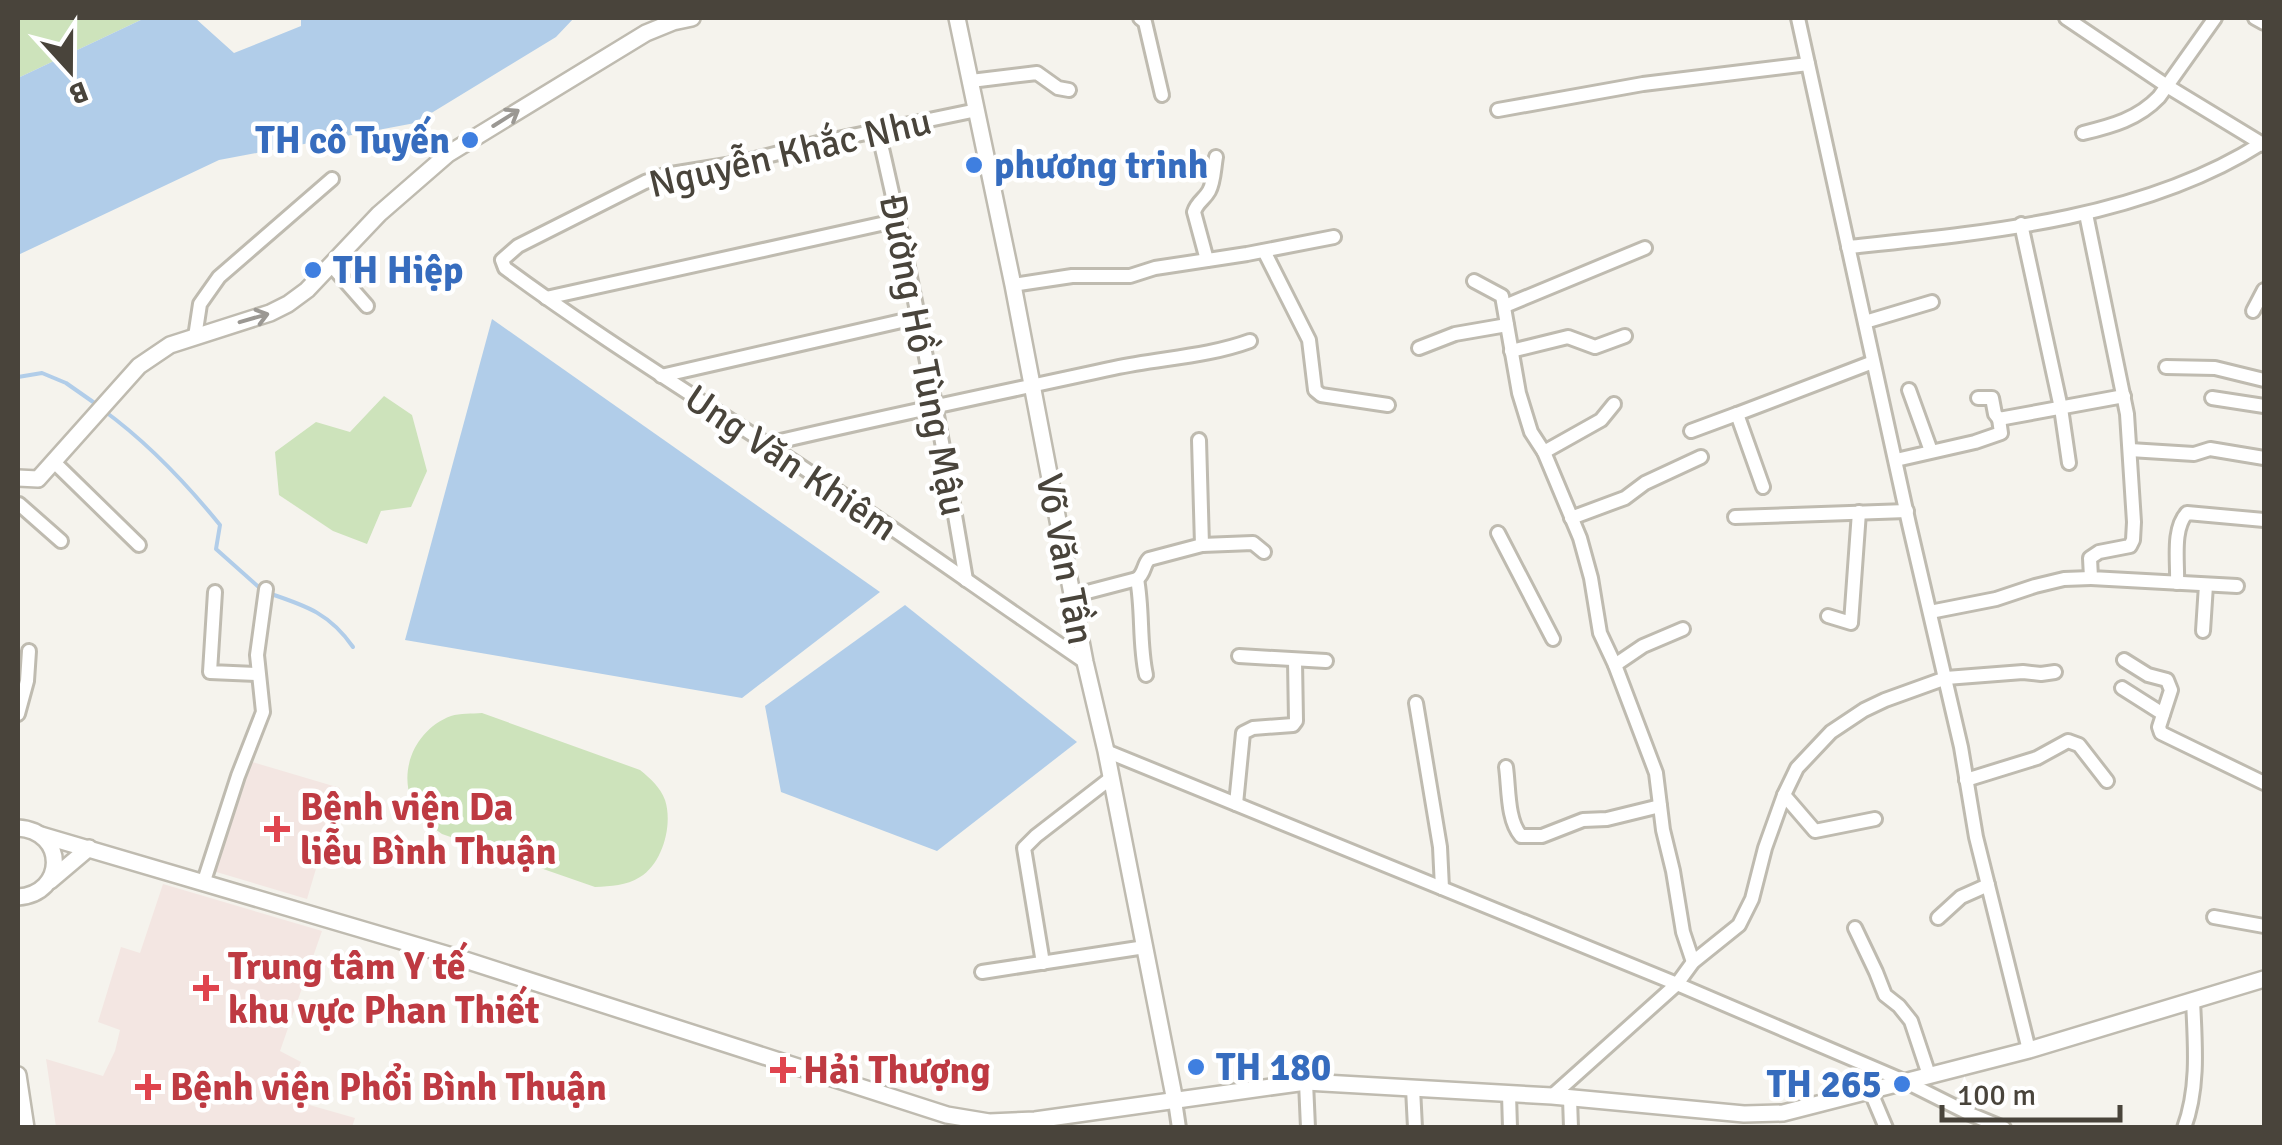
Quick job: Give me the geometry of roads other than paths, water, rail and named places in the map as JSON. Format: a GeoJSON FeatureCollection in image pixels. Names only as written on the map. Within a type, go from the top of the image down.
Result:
{"type":"FeatureCollection","features":[{"type":"Feature","properties":{"kind":"street"},"geometry":{"type":"LineString","coordinates":[[61,542],[18,505],[138,366],[170,344],[270,313],[306,291],[378,214],[448,154],[646,33],[692,18]]}},
{"type":"Feature","properties":{"kind":"street","name":"Võ Văn Tần"},"geometry":{"type":"LineString","coordinates":[[957,18],[1175,1101]]}},
{"type":"Feature","properties":{"kind":"street"},"geometry":{"type":"LineString","coordinates":[[1140,18],[1145,22],[1162,95]]}},
{"type":"Feature","properties":{"kind":"street"},"geometry":{"type":"LineString","coordinates":[[1798,18],[1946,678],[1976,837],[2029,1050]]}},
{"type":"Feature","properties":{"kind":"street"},"geometry":{"type":"LineString","coordinates":[[2066,18],[2263,144]]}},
{"type":"Feature","properties":{"kind":"street"},"geometry":{"type":"LineString","coordinates":[[2083,133],[2134,117],[2148,108],[2215,18]]}},
{"type":"Feature","properties":{"kind":"street"},"geometry":{"type":"LineString","coordinates":[[2256,18],[2264,24]]}},
{"type":"Feature","properties":{"kind":"street"},"geometry":{"type":"LineString","coordinates":[[1498,110],[1643,84],[1808,64]]}},
{"type":"Feature","properties":{"kind":"street"},"geometry":{"type":"LineString","coordinates":[[970,80],[1037,73],[1058,88],[1069,90]]}},
{"type":"Feature","properties":{"kind":"street","name":"Nguyễn Khắc Nhu"},"geometry":{"type":"LineString","coordinates":[[502,260],[518,246],[655,178],[978,110]]}},
{"type":"Feature","properties":{"kind":"street","name":"Đường Hồ Tùng Mậu"},"geometry":{"type":"LineString","coordinates":[[878,131],[919,317],[966,580]]}},
{"type":"Feature","properties":{"kind":"street"},"geometry":{"type":"LineString","coordinates":[[1848,247],[1958,235],[2086,214],[2205,174],[2263,144]]}},
{"type":"Feature","properties":{"kind":"street"},"geometry":{"type":"LineString","coordinates":[[1207,260],[1194,212],[1211,188],[1216,157]]}},
{"type":"Feature","properties":{"kind":"street"},"geometry":{"type":"LineString","coordinates":[[195,336],[200,304],[219,277],[332,180]]}},
{"type":"Feature","properties":{"kind":"street"},"geometry":{"type":"LineString","coordinates":[[2086,214],[2124,396],[2130,450],[2132,543],[2094,554],[2089,562],[2090,578]]}},
{"type":"Feature","properties":{"kind":"street"},"geometry":{"type":"LineString","coordinates":[[546,298],[899,220]]}},
{"type":"Feature","properties":{"kind":"street"},"geometry":{"type":"LineString","coordinates":[[2021,224],[2070,464]]}},
{"type":"Feature","properties":{"kind":"street"},"geometry":{"type":"LineString","coordinates":[[1013,285],[1072,276],[1130,276],[1154,268],[1334,237]]}},
{"type":"Feature","properties":{"kind":"street"},"geometry":{"type":"LineString","coordinates":[[1505,306],[1645,248]]}},
{"type":"Feature","properties":{"kind":"street"},"geometry":{"type":"LineString","coordinates":[[1264,251],[1309,340],[1316,390],[1322,395],[1388,405]]}},
{"type":"Feature","properties":{"kind":"street","name":"Ung Văn Khiêm"},"geometry":{"type":"LineString","coordinates":[[502,260],[505,268],[546,298],[768,444],[1085,662]]}},
{"type":"Feature","properties":{"kind":"street"},"geometry":{"type":"LineString","coordinates":[[331,265],[367,306]]}},
{"type":"Feature","properties":{"kind":"street"},"geometry":{"type":"LineString","coordinates":[[1474,282],[1502,296],[1519,392],[1531,432],[1544,452],[1587,559],[1600,633],[1656,773],[1683,932],[1692,962]]}},
{"type":"Feature","properties":{"kind":"street"},"geometry":{"type":"LineString","coordinates":[[2253,311],[2264,290]]}},
{"type":"Feature","properties":{"kind":"street"},"geometry":{"type":"LineString","coordinates":[[1865,322],[1932,302]]}},
{"type":"Feature","properties":{"kind":"street"},"geometry":{"type":"LineString","coordinates":[[661,376],[919,317]]}},
{"type":"Feature","properties":{"kind":"street"},"geometry":{"type":"LineString","coordinates":[[1419,348],[1454,334],[1508,325]]}},
{"type":"Feature","properties":{"kind":"street"},"geometry":{"type":"LineString","coordinates":[[1512,352],[1568,337],[1595,346],[1625,336]]}},
{"type":"Feature","properties":{"kind":"street"},"geometry":{"type":"LineString","coordinates":[[768,444],[1118,367],[1224,350],[1250,341]]}},
{"type":"Feature","properties":{"kind":"street"},"geometry":{"type":"LineString","coordinates":[[1691,431],[1873,362]]}},
{"type":"Feature","properties":{"kind":"street"},"geometry":{"type":"LineString","coordinates":[[2166,367],[2215,368],[2264,380]]}},
{"type":"Feature","properties":{"kind":"street"},"geometry":{"type":"LineString","coordinates":[[1910,390],[1931,452]]}},
{"type":"Feature","properties":{"kind":"street"},"geometry":{"type":"LineString","coordinates":[[1999,419],[2124,396]]}},
{"type":"Feature","properties":{"kind":"street"},"geometry":{"type":"LineString","coordinates":[[1896,460],[2001,432],[1992,398],[1978,398]]}},
{"type":"Feature","properties":{"kind":"street"},"geometry":{"type":"LineString","coordinates":[[2212,398],[2264,406]]}},
{"type":"Feature","properties":{"kind":"street"},"geometry":{"type":"LineString","coordinates":[[1544,452],[1601,420],[1614,404]]}},
{"type":"Feature","properties":{"kind":"street"},"geometry":{"type":"LineString","coordinates":[[1737,414],[1763,487]]}},
{"type":"Feature","properties":{"kind":"street"},"geometry":{"type":"LineString","coordinates":[[1199,440],[1202,545]]}},
{"type":"Feature","properties":{"kind":"street"},"geometry":{"type":"LineString","coordinates":[[2130,450],[2194,454],[2210,449],[2264,458]]}},
{"type":"Feature","properties":{"kind":"street"},"geometry":{"type":"LineString","coordinates":[[1571,518],[1625,498],[1644,483],[1701,457]]}},
{"type":"Feature","properties":{"kind":"street"},"geometry":{"type":"LineString","coordinates":[[54,462],[139,545]]}},
{"type":"Feature","properties":{"kind":"street"},"geometry":{"type":"LineString","coordinates":[[18,478],[38,479]]}},
{"type":"Feature","properties":{"kind":"street"},"geometry":{"type":"LineString","coordinates":[[1828,616],[1851,623],[1859,512]]}},
{"type":"Feature","properties":{"kind":"street"},"geometry":{"type":"LineString","coordinates":[[1734,518],[1907,512]]}},
{"type":"Feature","properties":{"kind":"street"},"geometry":{"type":"LineString","coordinates":[[2178,583],[2178,530],[2182,516],[2194,512],[2264,520]]}},
{"type":"Feature","properties":{"kind":"street"},"geometry":{"type":"LineString","coordinates":[[1498,533],[1553,639]]}},
{"type":"Feature","properties":{"kind":"street"},"geometry":{"type":"LineString","coordinates":[[1072,596],[1137,579],[1149,559],[1202,545],[1253,544],[1264,552]]}},
{"type":"Feature","properties":{"kind":"street"},"geometry":{"type":"LineString","coordinates":[[1137,579],[1146,675]]}},
{"type":"Feature","properties":{"kind":"street"},"geometry":{"type":"LineString","coordinates":[[1930,612],[1996,599],[2064,579],[2238,586]]}},
{"type":"Feature","properties":{"kind":"street"},"geometry":{"type":"LineString","coordinates":[[2204,631],[2206,585]]}},
{"type":"Feature","properties":{"kind":"street"},"geometry":{"type":"LineString","coordinates":[[204,881],[263,712],[256,655],[266,589]]}},
{"type":"Feature","properties":{"kind":"street"},"geometry":{"type":"LineString","coordinates":[[215,592],[210,672],[257,674]]}},
{"type":"Feature","properties":{"kind":"street"},"geometry":{"type":"LineString","coordinates":[[1615,664],[1643,646],[1683,629]]}},
{"type":"Feature","properties":{"kind":"street"},"geometry":{"type":"LineString","coordinates":[[18,714],[27,681],[29,651]]}},
{"type":"Feature","properties":{"kind":"street"},"geometry":{"type":"LineString","coordinates":[[1239,656],[1326,661]]}},
{"type":"Feature","properties":{"kind":"street"},"geometry":{"type":"LineString","coordinates":[[2124,660],[2170,685],[2158,726],[2161,733],[2264,783]]}},
{"type":"Feature","properties":{"kind":"street"},"geometry":{"type":"LineString","coordinates":[[1236,804],[1243,733],[1296,721],[1295,661]]}},
{"type":"Feature","properties":{"kind":"street"},"geometry":{"type":"LineString","coordinates":[[1552,1096],[1677,984],[1692,962],[1735,930],[1744,918],[1784,795],[1797,768],[1831,732],[1885,700],[1946,678],[2055,672]]}},
{"type":"Feature","properties":{"kind":"street"},"geometry":{"type":"LineString","coordinates":[[2122,688],[2162,714]]}},
{"type":"Feature","properties":{"kind":"street"},"geometry":{"type":"LineString","coordinates":[[1416,703],[1440,847],[1442,888]]}},
{"type":"Feature","properties":{"kind":"street"},"geometry":{"type":"LineString","coordinates":[[1966,780],[2036,758],[2068,741],[2079,745],[2107,780]]}},
{"type":"Feature","properties":{"kind":"street"},"geometry":{"type":"LineString","coordinates":[[1106,751],[1677,984],[2004,1128]]}},
{"type":"Feature","properties":{"kind":"street"},"geometry":{"type":"LineString","coordinates":[[1506,767],[1512,818],[1521,836],[1542,836],[1583,820],[1607,820],[1660,806]]}},
{"type":"Feature","properties":{"kind":"street"},"geometry":{"type":"LineString","coordinates":[[1043,963],[1024,848],[1111,778]]}},
{"type":"Feature","properties":{"kind":"street"},"geometry":{"type":"LineString","coordinates":[[1784,795],[1815,831],[1875,819]]}},
{"type":"Feature","properties":{"kind":"street"},"geometry":{"type":"LineString","coordinates":[[18,827],[459,958],[948,1116],[994,1125],[1306,1082],[1772,1114],[2029,1050],[2264,980]]}},
{"type":"Feature","properties":{"kind":"street"},"geometry":{"type":"LineString","coordinates":[[41,835],[53,852],[53,873],[48,882]]}},
{"type":"Feature","properties":{"kind":"street"},"geometry":{"type":"LineString","coordinates":[[18,910],[25,896],[89,848]]}},
{"type":"Feature","properties":{"kind":"street"},"geometry":{"type":"LineString","coordinates":[[1938,918],[1961,897],[1988,885]]}},
{"type":"Feature","properties":{"kind":"street"},"geometry":{"type":"LineString","coordinates":[[2214,917],[2264,926]]}},
{"type":"Feature","properties":{"kind":"street"},"geometry":{"type":"LineString","coordinates":[[1855,928],[1885,996],[1911,1021],[1929,1075]]}},
{"type":"Feature","properties":{"kind":"street"},"geometry":{"type":"LineString","coordinates":[[982,972],[1145,948]]}},
{"type":"Feature","properties":{"kind":"street"},"geometry":{"type":"LineString","coordinates":[[2184,1128],[2193,1083],[2193,1001]]}},
{"type":"Feature","properties":{"kind":"street"},"geometry":{"type":"LineString","coordinates":[[18,1076],[26,1128]]}},
{"type":"Feature","properties":{"kind":"street"},"geometry":{"type":"LineString","coordinates":[[1306,1082],[1308,1128]]}},
{"type":"Feature","properties":{"kind":"street"},"geometry":{"type":"LineString","coordinates":[[1413,1088],[1415,1128]]}},
{"type":"Feature","properties":{"kind":"street"},"geometry":{"type":"LineString","coordinates":[[1870,1090],[1886,1128]]}},
{"type":"Feature","properties":{"kind":"street"},"geometry":{"type":"LineString","coordinates":[[1509,1094],[1510,1128]]}},
{"type":"Feature","properties":{"kind":"street"},"geometry":{"type":"LineString","coordinates":[[1570,1098],[1571,1128]]}},
{"type":"Feature","properties":{"kind":"street"},"geometry":{"type":"LineString","coordinates":[[1175,1101],[1179,1128]]}},
{"type":"Feature","properties":{"kind":"water"},"geometry":{"type":"Polygon","coordinates":[[[145,18],[195,18],[234,53],[301,26],[301,18],[574,18],[556,37],[415,123],[219,160],[18,255],[18,78],[145,18]]]}},
{"type":"Feature","properties":{"kind":"water"},"geometry":{"type":"Polygon","coordinates":[[[492,319],[880,592],[742,698],[405,640],[492,319]]]}},
{"type":"Feature","properties":{"kind":"water"},"geometry":{"type":"Polygon","coordinates":[[[905,605],[1077,742],[937,851],[781,792],[765,706],[905,605]]]}},
{"type":"Feature","properties":{"kind":"waterway"},"geometry":{"type":"LineString","coordinates":[[18,377],[42,373],[66,383],[96,404]]}},
{"type":"Feature","properties":{"kind":"waterway"},"geometry":{"type":"LineString","coordinates":[[103,410],[150,449],[194,494],[220,525],[216,549],[262,590]]}},
{"type":"Feature","properties":{"kind":"waterway"},"geometry":{"type":"LineString","coordinates":[[271,594],[317,613],[336,626],[353,647]]}},
{"type":"Feature","properties":{"kind":"place","name":"TH cô Tuyến"},"geometry":{"type":"Point","coordinates":[470,140]}},
{"type":"Feature","properties":{"kind":"place","name":"phương trinh"},"geometry":{"type":"Point","coordinates":[974,165]}},
{"type":"Feature","properties":{"kind":"place","name":"TH Hiệp"},"geometry":{"type":"Point","coordinates":[313,270]}},
{"type":"Feature","properties":{"kind":"place","name":"Bệnh viện Da liễu Bình Thuận"},"geometry":{"type":"Point","coordinates":[277,829]}},
{"type":"Feature","properties":{"kind":"place","name":"Trung tâm Y tế khu vực Phan Thiết"},"geometry":{"type":"Point","coordinates":[206,988]}},
{"type":"Feature","properties":{"kind":"place","name":"TH 180"},"geometry":{"type":"Point","coordinates":[1196,1067]}},
{"type":"Feature","properties":{"kind":"place","name":"Hải Thượng"},"geometry":{"type":"Point","coordinates":[783,1070]}},
{"type":"Feature","properties":{"kind":"place","name":"TH 265"},"geometry":{"type":"Point","coordinates":[1902,1084]}},
{"type":"Feature","properties":{"kind":"place","name":"Bệnh viện Phổi Bình Thuận"},"geometry":{"type":"Point","coordinates":[148,1087]}}]}
